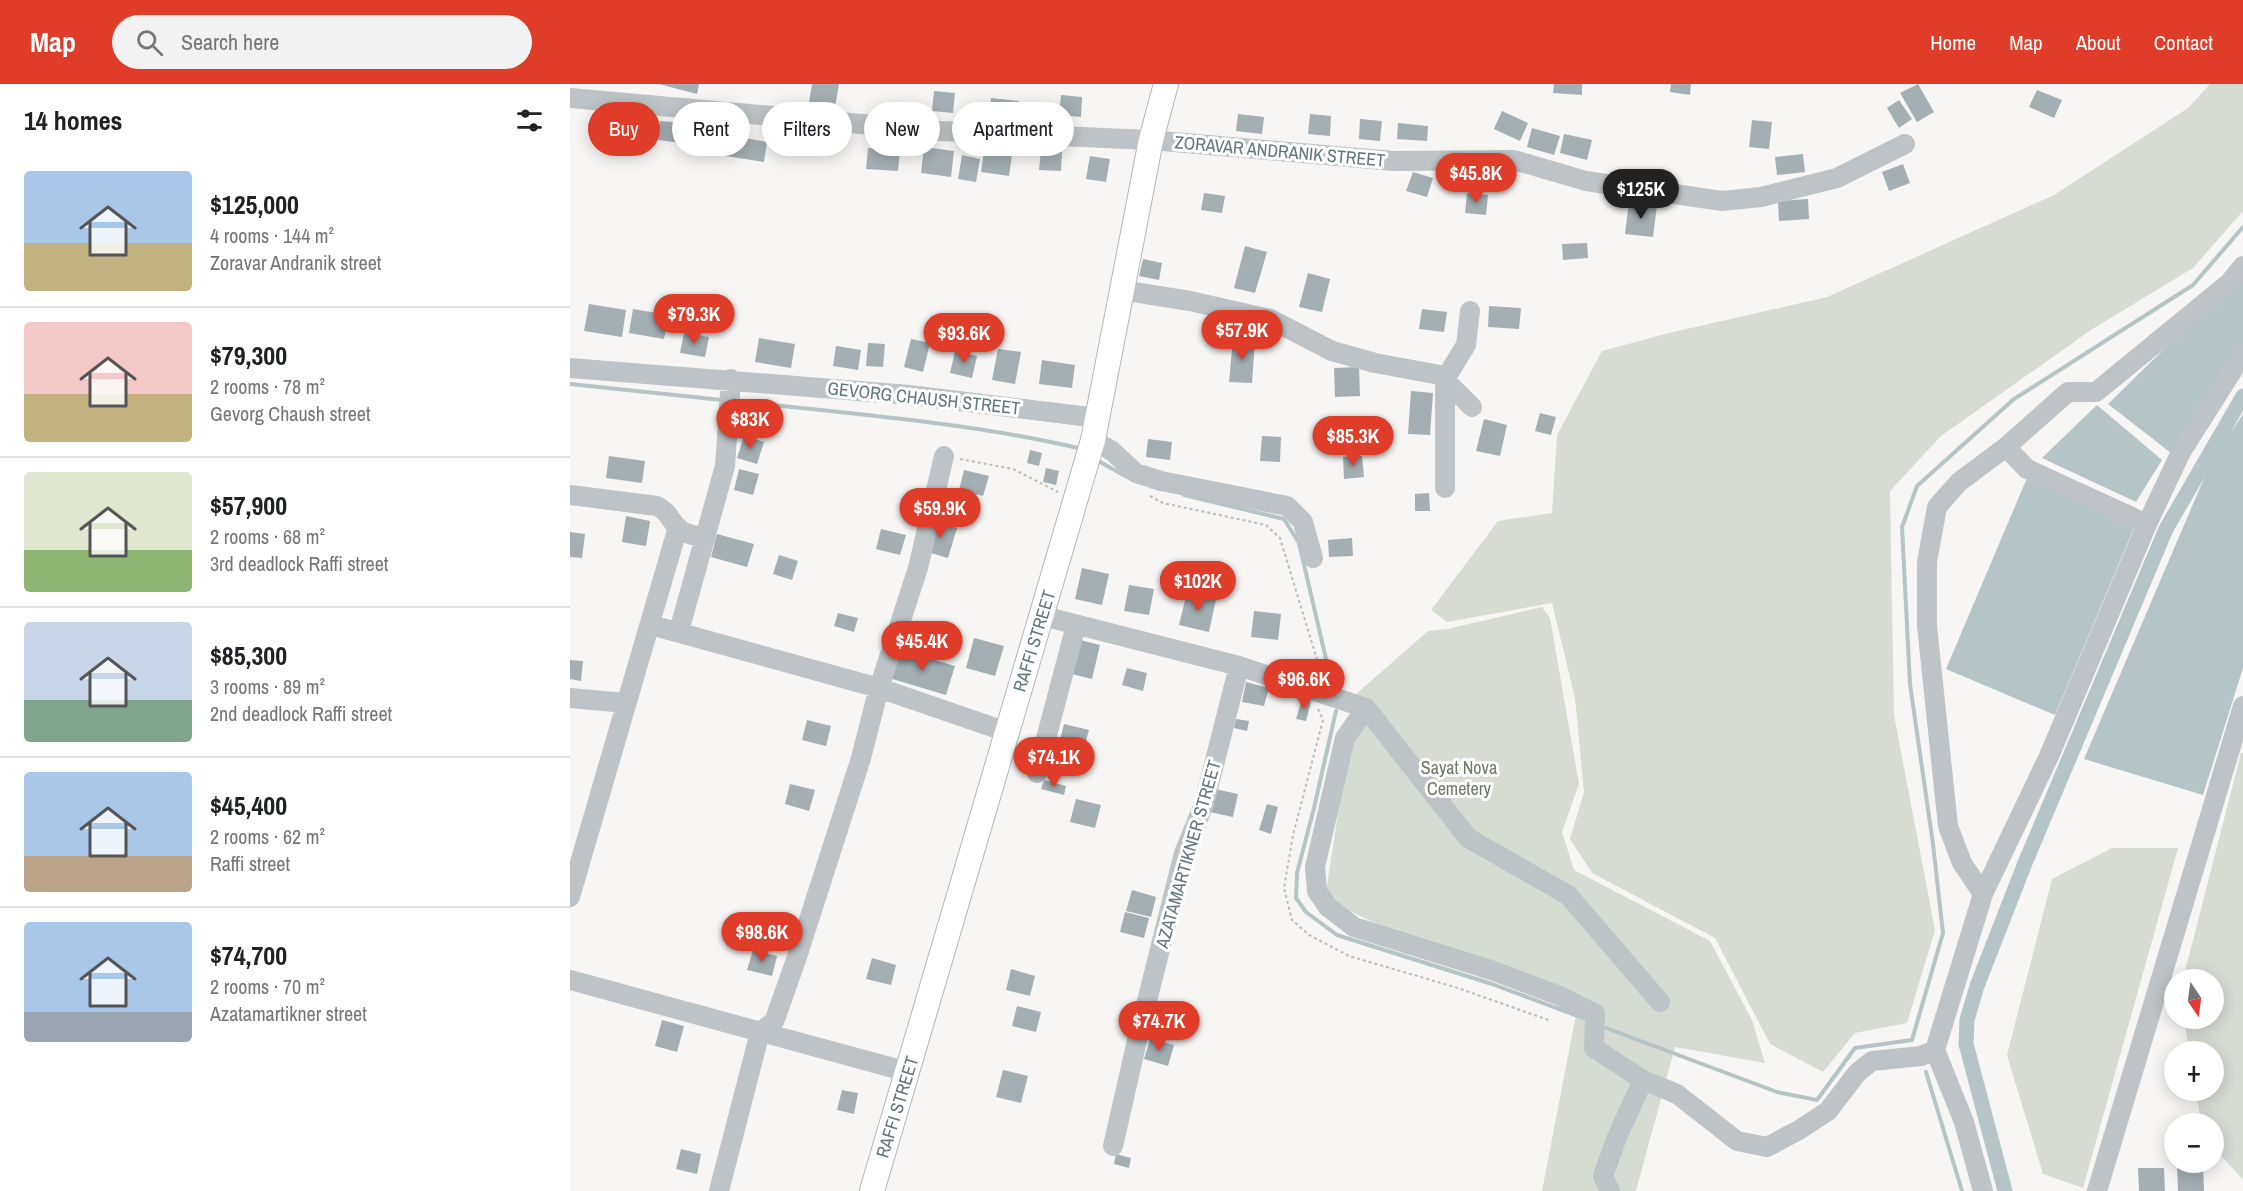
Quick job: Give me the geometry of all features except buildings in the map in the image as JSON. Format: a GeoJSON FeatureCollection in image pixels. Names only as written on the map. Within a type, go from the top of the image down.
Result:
{"type":"FeatureCollection","features":[{"type":"Feature","properties":{"kind":"main road","name":"RAFFI STREET"},"geometry":{"type":"LineString","coordinates":[[872,1191],[1095,429],[1151,140],[1166,84]]}},
{"type":"Feature","properties":{"kind":"street","name":"ZORAVAR ANDRANIK STREET"},"geometry":{"type":"LineString","coordinates":[[570,98],[940,130],[1151,140],[1394,160],[1514,160],[1586,181],[1722,201],[1761,198],[1837,178],[1905,144]]}},
{"type":"Feature","properties":{"kind":"street"},"geometry":{"type":"LineString","coordinates":[[1983,894],[1962,864],[1948,826],[1928,637],[1927,562],[1937,507],[1959,482],[2007,447],[2068,392],[2096,392],[2229,283],[2243,266]]}},
{"type":"Feature","properties":{"kind":"street"},"geometry":{"type":"LineString","coordinates":[[1121,290],[1190,301],[1270,319],[1332,351],[1375,363],[1434,373],[1445,379],[1472,407]]}},
{"type":"Feature","properties":{"kind":"street"},"geometry":{"type":"LineString","coordinates":[[1445,488],[1445,379],[1466,345],[1470,312]]}},
{"type":"Feature","properties":{"kind":"street"},"geometry":{"type":"LineString","coordinates":[[1983,1191],[1964,1122],[1935,1050],[1983,894],[2049,756],[2146,524],[2181,452],[2243,354]]}},
{"type":"Feature","properties":{"kind":"street","name":"GEVORG CHAUSH STREET"},"geometry":{"type":"LineString","coordinates":[[570,368],[909,394],[1095,429]]}},
{"type":"Feature","properties":{"kind":"street"},"geometry":{"type":"LineString","coordinates":[[679,631],[725,466],[731,379]]}},
{"type":"Feature","properties":{"kind":"street"},"geometry":{"type":"LineString","coordinates":[[1095,429],[1112,451],[1136,473],[1161,481],[1287,506],[1303,522],[1313,558]]}},
{"type":"Feature","properties":{"kind":"street"},"geometry":{"type":"LineString","coordinates":[[2007,447],[2027,469],[2146,524]]}},
{"type":"Feature","properties":{"kind":"street"},"geometry":{"type":"LineString","coordinates":[[719,1191],[760,1032],[774,1022],[798,957],[861,758],[879,688],[918,568],[944,456]]}},
{"type":"Feature","properties":{"kind":"street"},"geometry":{"type":"LineString","coordinates":[[570,495],[657,506],[668,512],[678,527],[690,535],[706,538]]}},
{"type":"Feature","properties":{"kind":"street"},"geometry":{"type":"LineString","coordinates":[[570,897],[678,527]]}},
{"type":"Feature","properties":{"kind":"street"},"geometry":{"type":"LineString","coordinates":[[1042,616],[1239,666],[1366,708],[1468,838],[1568,895],[1659,1002]]}},
{"type":"Feature","properties":{"kind":"street"},"geometry":{"type":"LineString","coordinates":[[651,625],[879,688],[1007,732]]}},
{"type":"Feature","properties":{"kind":"street"},"geometry":{"type":"LineString","coordinates":[[1036,773],[1076,625]]}},
{"type":"Feature","properties":{"kind":"street","name":"AZATAMARTIKNER STREET"},"geometry":{"type":"LineString","coordinates":[[1113,1146],[1184,853],[1204,804],[1239,666]]}},
{"type":"Feature","properties":{"kind":"street"},"geometry":{"type":"LineString","coordinates":[[570,698],[625,703]]}},
{"type":"Feature","properties":{"kind":"street"},"geometry":{"type":"LineString","coordinates":[[2097,1191],[2243,706]]}},
{"type":"Feature","properties":{"kind":"street"},"geometry":{"type":"LineString","coordinates":[[1366,708],[1345,738],[1315,867],[1317,891],[1328,907],[1354,927],[1491,970],[1560,996],[1595,1014],[1594,1048],[1643,1080],[1677,1094],[1737,1141],[1767,1146],[1799,1130],[1828,1111],[1857,1073],[1872,1060],[1921,1056],[1935,1050]]}},
{"type":"Feature","properties":{"kind":"street"},"geometry":{"type":"LineString","coordinates":[[570,980],[908,1072]]}},
{"type":"Feature","properties":{"kind":"street"},"geometry":{"type":"LineString","coordinates":[[1611,1191],[1603,1176],[1617,1137],[1643,1080]]}},
{"type":"Feature","properties":{"kind":"path"},"geometry":{"type":"LineString","coordinates":[[944,456],[1014,469],[1074,501]]}},
{"type":"Feature","properties":{"kind":"path"},"geometry":{"type":"LineString","coordinates":[[1148,495],[1163,503],[1266,525],[1280,538],[1322,675],[1314,702],[1323,720],[1293,835],[1284,888],[1292,920],[1309,935],[1349,956],[1458,988],[1551,1021]]}},
{"type":"Feature","properties":{"kind":"green space"},"geometry":{"type":"Polygon","coordinates":[[[2210,84],[2243,84],[2243,211],[2193,268],[2091,330],[1941,436],[1890,491],[1894,715],[1935,930],[1907,1023],[1855,1033],[1823,1072],[1770,1044],[1715,938],[1592,873],[1570,839],[1584,792],[1575,698],[1552,603],[1447,622],[1431,610],[1498,521],[1552,513],[1557,435],[1602,351],[1669,333],[1827,297],[2054,195],[2188,108],[2210,84]]]}},
{"type":"Feature","properties":{"kind":"green space","name":"Sayat Nova Cemetery"},"geometry":{"type":"Polygon","coordinates":[[[1542,607],[1550,618],[1579,784],[1562,832],[1574,870],[1710,941],[1752,1020],[1765,1063],[1675,1047],[1636,1191],[1542,1191],[1577,1009],[1391,931],[1325,899],[1356,694],[1428,631],[1447,629],[1542,607]]]}},
{"type":"Feature","properties":{"kind":"green space"},"geometry":{"type":"Polygon","coordinates":[[[2241,753],[2243,753],[2243,1180],[2224,1159],[2224,1113],[2199,1113],[2198,1101],[2224,1101],[2224,1041],[2187,1041],[2186,1029],[2224,1029],[2224,969],[2186,969],[2241,753]]]}},
{"type":"Feature","properties":{"kind":"green space"},"geometry":{"type":"Polygon","coordinates":[[[2112,848],[2178,848],[2083,1188],[2043,1174],[2007,1055],[2052,879],[2112,848]]]}},
{"type":"Feature","properties":{"kind":"shaded area"},"geometry":{"type":"Polygon","coordinates":[[[2243,272],[2243,344],[2171,453],[2108,404],[2243,272]]]}},
{"type":"Feature","properties":{"kind":"shaded area"},"geometry":{"type":"Polygon","coordinates":[[[2097,405],[2162,460],[2136,502],[2042,458],[2097,405]]]}},
{"type":"Feature","properties":{"kind":"shaded area"},"geometry":{"type":"Polygon","coordinates":[[[2243,414],[2243,668],[2203,795],[2084,759],[2211,462],[2243,414]]]}},
{"type":"Feature","properties":{"kind":"shaded area"},"geometry":{"type":"Polygon","coordinates":[[[2027,478],[2136,523],[2055,715],[1946,669],[2027,478]]]}},
{"type":"Feature","properties":{"kind":"waterway"},"geometry":{"type":"LineString","coordinates":[[1606,1028],[1777,1092],[1817,1100],[1855,1048],[1912,1040],[1943,933],[1910,684],[1902,527],[1917,486],[2014,399],[2193,285],[2243,227]]}},
{"type":"Feature","properties":{"kind":"waterway"},"geometry":{"type":"LineString","coordinates":[[570,384],[722,400]]}},
{"type":"Feature","properties":{"kind":"waterway"},"geometry":{"type":"LineString","coordinates":[[2005,1191],[1966,1044],[1967,1020],[1977,986],[2025,863],[2166,529],[2243,396]]}},
{"type":"Feature","properties":{"kind":"waterway"},"geometry":{"type":"LineString","coordinates":[[737,401],[951,425],[1078,448]]}},
{"type":"Feature","properties":{"kind":"waterway"},"geometry":{"type":"LineString","coordinates":[[1100,462],[1129,478]]}},
{"type":"Feature","properties":{"kind":"waterway"},"geometry":{"type":"LineString","coordinates":[[1184,495],[1284,519],[1299,543],[1333,689]]}},
{"type":"Feature","properties":{"kind":"waterway"},"geometry":{"type":"LineString","coordinates":[[1336,711],[1297,873],[1296,898],[1306,912],[1337,935],[1492,984],[1583,1018]]}},
{"type":"Feature","properties":{"kind":"waterway"},"geometry":{"type":"LineString","coordinates":[[1926,1072],[1962,1191]]}}]}
